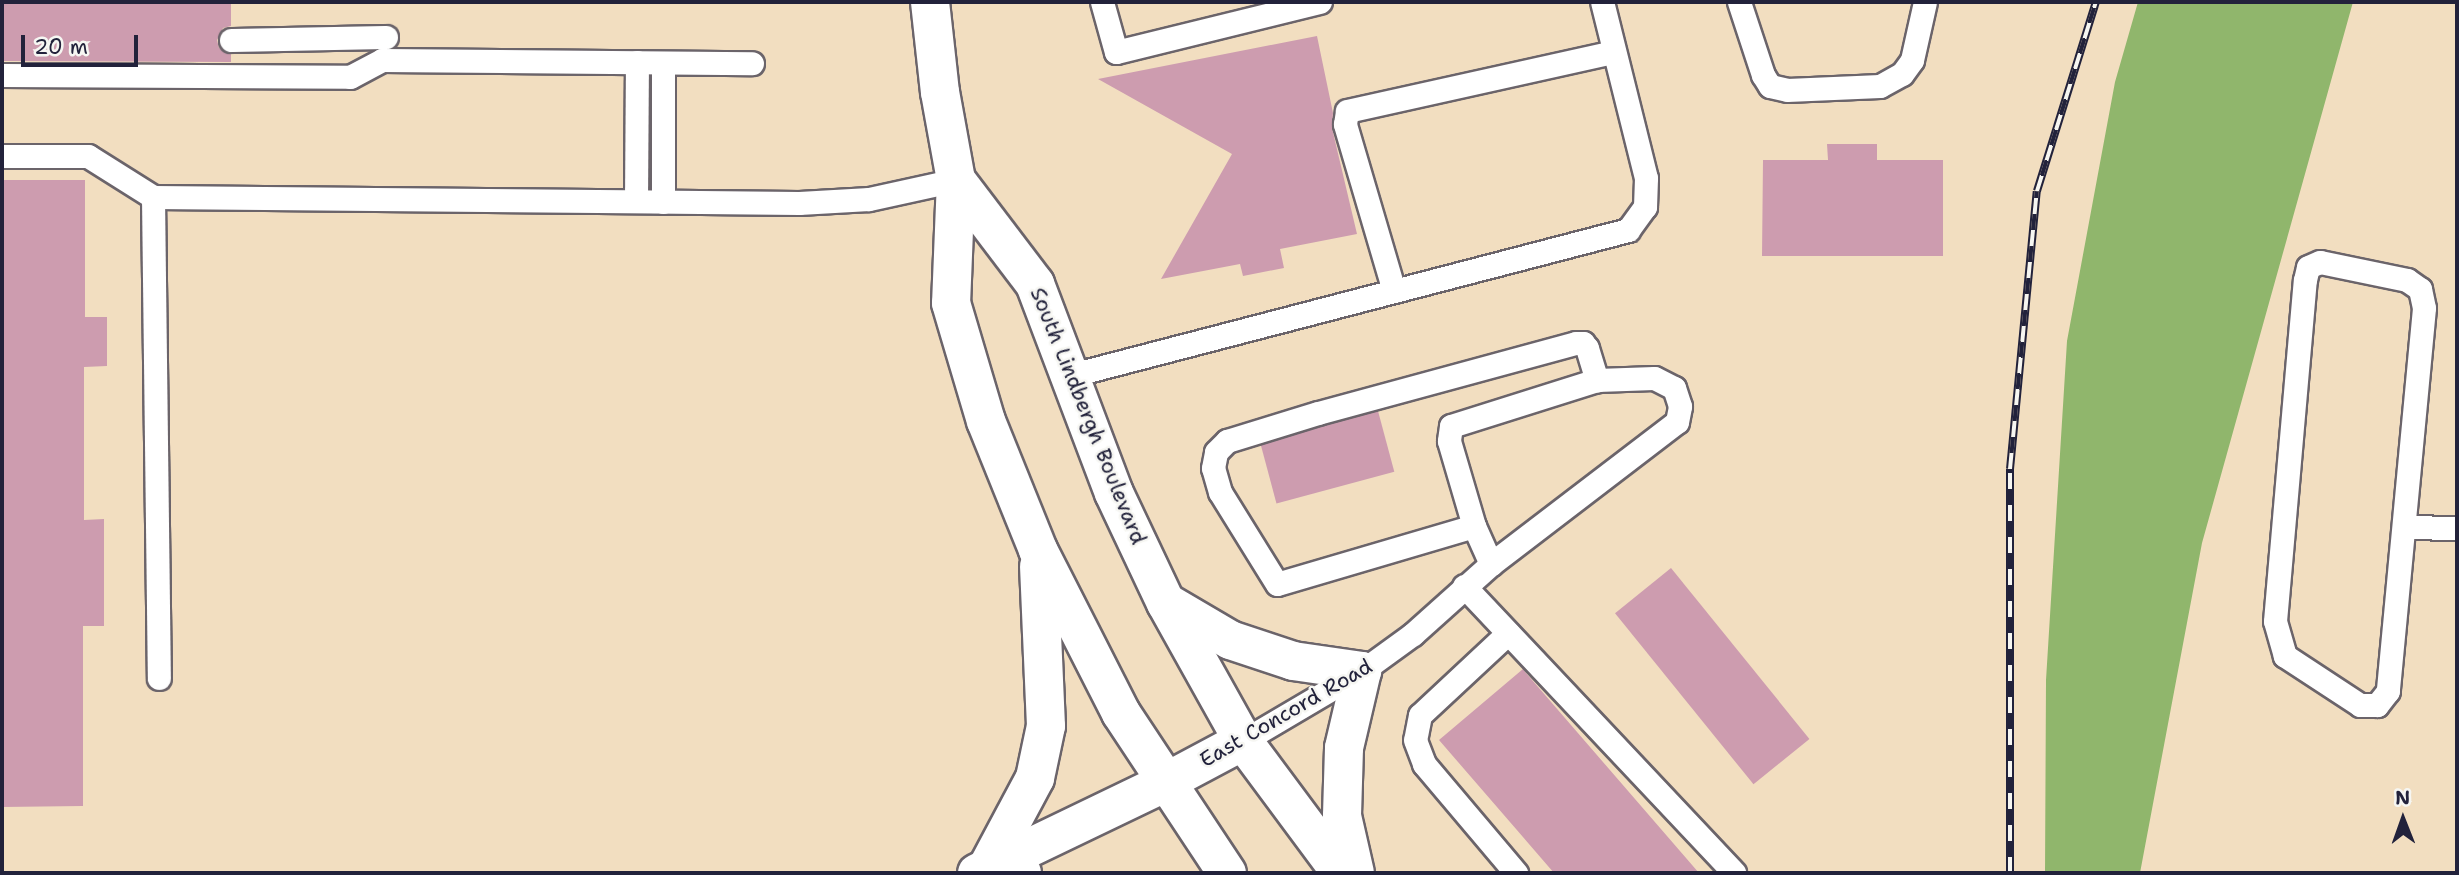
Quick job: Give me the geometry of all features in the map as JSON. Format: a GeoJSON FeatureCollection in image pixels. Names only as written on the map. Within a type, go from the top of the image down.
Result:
{"type":"FeatureCollection","features":[{"type":"Feature","properties":{"kind":"main road","name":"South Lindbergh Boulevard"},"geometry":{"type":"LineString","coordinates":[[930,2],[940,92],[956,180],[951,303],[986,421],[1038,550],[1121,713],[1164,783],[1227,873]]}},
{"type":"Feature","properties":{"kind":"main road","name":"South Lindbergh Boulevard"},"geometry":{"type":"LineString","coordinates":[[956,180],[1035,284],[1114,493],[1167,603],[1243,741],[1341,873]]}},
{"type":"Feature","properties":{"kind":"main road"},"geometry":{"type":"LineString","coordinates":[[995,872],[1035,778],[1046,726],[1038,550]]}},
{"type":"Feature","properties":{"kind":"main road"},"geometry":{"type":"LineString","coordinates":[[1167,603],[1230,640],[1293,661],[1362,671],[1344,748],[1342,804],[1342,816],[1355,873]]}},
{"type":"Feature","properties":{"kind":"main road","name":"East Concord Road"},"geometry":{"type":"LineString","coordinates":[[995,872],[1243,741]]}},
{"type":"Feature","properties":{"kind":"lane"},"geometry":{"type":"LineString","coordinates":[[1102,2],[1116,52],[1320,2]]}},
{"type":"Feature","properties":{"kind":"lane"},"geometry":{"type":"LineString","coordinates":[[1068,376],[1628,230],[1645,206],[1646,178],[1602,2]]}},
{"type":"Feature","properties":{"kind":"lane"},"geometry":{"type":"LineString","coordinates":[[1739,2],[1763,75],[1770,86],[1787,90],[1880,86],[1902,74],[1912,60],[1925,2]]}},
{"type":"Feature","properties":{"kind":"lane"},"geometry":{"type":"LineString","coordinates":[[231,40],[386,37]]}},
{"type":"Feature","properties":{"kind":"lane"},"geometry":{"type":"LineString","coordinates":[[1394,291],[1345,124],[1347,111],[1613,52]]}},
{"type":"Feature","properties":{"kind":"lane"},"geometry":{"type":"LineString","coordinates":[[2,75],[350,77],[382,60],[752,63]]}},
{"type":"Feature","properties":{"kind":"lane"},"geometry":{"type":"LineString","coordinates":[[636,201],[638,62]]}},
{"type":"Feature","properties":{"kind":"lane"},"geometry":{"type":"LineString","coordinates":[[663,63],[663,202]]}},
{"type":"Feature","properties":{"kind":"lane"},"geometry":{"type":"LineString","coordinates":[[2,156],[88,156],[153,197],[799,203],[869,199],[956,180]]}},
{"type":"Feature","properties":{"kind":"lane"},"geometry":{"type":"LineString","coordinates":[[153,197],[159,678]]}},
{"type":"Feature","properties":{"kind":"lane"},"geometry":{"type":"LineString","coordinates":[[2320,262],[2407,280],[2420,289],[2424,308],[2405,527],[2388,691],[2377,705],[2360,705],[2285,656],[2275,621],[2305,280],[2308,267],[2320,262]]}},
{"type":"Feature","properties":{"kind":"lane"},"geometry":{"type":"LineString","coordinates":[[1474,526],[1277,584],[1214,479],[1216,452],[1227,441],[1583,343],[1597,380],[1451,426],[1449,441],[1474,526],[1491,564]]}},
{"type":"Feature","properties":{"kind":"lane","name":"East Concord Road"},"geometry":{"type":"LineString","coordinates":[[1243,741],[1362,671],[1413,634],[1464,586],[1564,505],[1677,422],[1680,406],[1674,388],[1654,378],[1597,380]]}},
{"type":"Feature","properties":{"kind":"lane"},"geometry":{"type":"LineString","coordinates":[[2405,527],[2457,528]]}},
{"type":"Feature","properties":{"kind":"lane"},"geometry":{"type":"LineString","coordinates":[[1464,586],[1734,873]]}},
{"type":"Feature","properties":{"kind":"lane"},"geometry":{"type":"LineString","coordinates":[[1508,633],[1420,715],[1415,740],[1424,764],[1517,873]]}},
{"type":"Feature","properties":{"kind":"green space"},"geometry":{"type":"Polygon","coordinates":[[[2138,2],[2353,2],[2202,543],[2140,873],[2045,873],[2046,680],[2067,341],[2115,82],[2138,2]]]}},
{"type":"Feature","properties":{"kind":"building"},"geometry":{"type":"Polygon","coordinates":[[[2,2],[231,2],[231,26],[223,28],[217,40],[219,48],[231,54],[231,62],[2,61],[2,2]]]}},
{"type":"Feature","properties":{"kind":"building"},"geometry":{"type":"Polygon","coordinates":[[[1317,36],[1333,113],[1332,128],[1357,234],[1280,249],[1284,268],[1243,276],[1240,264],[1161,279],[1232,154],[1098,79],[1317,36]]]}},
{"type":"Feature","properties":{"kind":"building"},"geometry":{"type":"Polygon","coordinates":[[[1827,144],[1877,144],[1877,160],[1943,160],[1943,256],[1762,256],[1763,160],[1828,160],[1827,144]]]}},
{"type":"Feature","properties":{"kind":"building"},"geometry":{"type":"Polygon","coordinates":[[[2,180],[85,180],[85,317],[107,317],[107,366],[84,367],[84,520],[104,519],[104,626],[83,626],[83,806],[2,807],[2,180]]]}},
{"type":"Feature","properties":{"kind":"building"},"geometry":{"type":"Polygon","coordinates":[[[1378,411],[1394,472],[1276,503],[1260,443],[1378,411]]]}},
{"type":"Feature","properties":{"kind":"building"},"geometry":{"type":"Polygon","coordinates":[[[1671,568],[1809,739],[1753,784],[1615,613],[1671,568]]]}},
{"type":"Feature","properties":{"kind":"building"},"geometry":{"type":"Polygon","coordinates":[[[1523,669],[1699,873],[1554,873],[1439,740],[1523,669]]]}},
{"type":"Feature","properties":{"kind":"railway"},"geometry":{"type":"LineString","coordinates":[[2010,873],[2010,469],[2037,191],[2096,2]]}}]}
